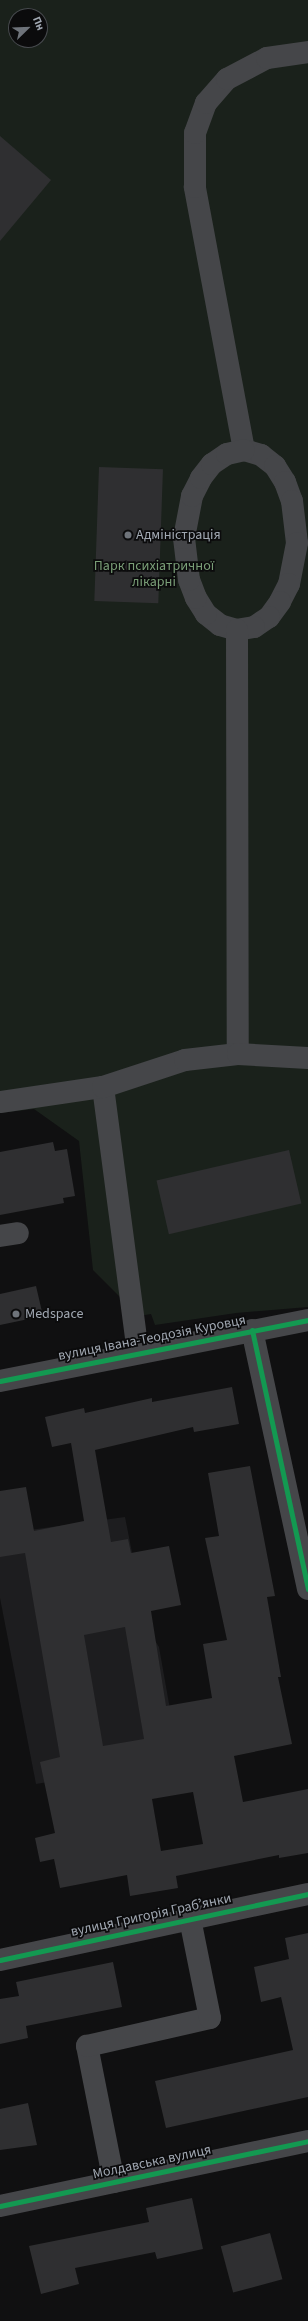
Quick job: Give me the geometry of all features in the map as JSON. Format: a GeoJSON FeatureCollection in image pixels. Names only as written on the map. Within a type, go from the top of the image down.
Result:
{"type":"FeatureCollection","features":[{"type":"Feature","properties":{"kind":"street"},"geometry":{"type":"LineString","coordinates":[[244,450],[195,186],[195,133],[206,103],[227,79],[267,58],[308,52]]}},
{"type":"Feature","properties":{"kind":"street"},"geometry":{"type":"LineString","coordinates":[[244,450],[261,455],[275,466],[285,482],[292,501],[297,543],[289,584],[280,602],[269,617],[254,627],[237,630],[220,625],[206,614],[196,598],[189,580],[184,538],[192,496],[201,478],[212,464],[227,454],[244,450]]}},
{"type":"Feature","properties":{"kind":"street"},"geometry":{"type":"LineString","coordinates":[[237,630],[238,1054]]}},
{"type":"Feature","properties":{"kind":"street"},"geometry":{"type":"LineString","coordinates":[[0,1102],[103,1087],[185,1060],[238,1054],[308,1058]]}},
{"type":"Feature","properties":{"kind":"street"},"geometry":{"type":"LineString","coordinates":[[103,1087],[138,1353]]}},
{"type":"Feature","properties":{"kind":"street","name":"вулиця Івана-Теодозія Куровця"},"geometry":{"type":"LineString","coordinates":[[0,1380],[308,1320]]}},
{"type":"Feature","properties":{"kind":"street"},"geometry":{"type":"LineString","coordinates":[[252,1330],[308,1589]]}},
{"type":"Feature","properties":{"kind":"street","name":"вулиця Григорія Грабʼянки"},"geometry":{"type":"LineString","coordinates":[[0,1960],[308,1894]]}},
{"type":"Feature","properties":{"kind":"street"},"geometry":{"type":"LineString","coordinates":[[114,2182],[87,2046],[210,2018],[190,1919]]}},
{"type":"Feature","properties":{"kind":"street","name":"Молдавська вулиця"},"geometry":{"type":"LineString","coordinates":[[0,2206],[308,2141]]}},
{"type":"Feature","properties":{"kind":"shaded area"},"geometry":{"type":"Polygon","coordinates":[[[125,1517],[147,1628],[159,1647],[179,1760],[36,1784],[0,1598],[0,1534],[125,1517]]]}},
{"type":"Feature","properties":{"kind":"green space","name":"Парк психіатричної лікарні"},"geometry":{"type":"Polygon","coordinates":[[[0,0],[308,0],[308,1307],[236,1313],[155,1325],[151,1314],[139,1316],[93,1270],[79,1141],[34,1109],[0,1113],[0,0]]]}},
{"type":"Feature","properties":{"kind":"building"},"geometry":{"type":"Polygon","coordinates":[[[0,136],[51,180],[0,241],[0,136]]]}},
{"type":"Feature","properties":{"kind":"building","name":"Адміністрація"},"geometry":{"type":"Polygon","coordinates":[[[99,467],[163,469],[158,603],[94,601],[99,467]]]}},
{"type":"Feature","properties":{"kind":"building"},"geometry":{"type":"Polygon","coordinates":[[[53,1142],[55,1151],[67,1149],[75,1196],[63,1198],[64,1203],[0,1215],[0,1152],[53,1142]]]}},
{"type":"Feature","properties":{"kind":"building"},"geometry":{"type":"Polygon","coordinates":[[[289,1150],[301,1204],[169,1234],[156,1181],[289,1150]]]}},
{"type":"Feature","properties":{"kind":"building"},"geometry":{"type":"Polygon","coordinates":[[[36,1286],[43,1316],[0,1325],[0,1294],[36,1286]]]}},
{"type":"Feature","properties":{"kind":"building"},"geometry":{"type":"Polygon","coordinates":[[[232,1387],[239,1424],[194,1432],[193,1427],[95,1450],[111,1542],[128,1539],[131,1553],[169,1546],[181,1605],[151,1611],[166,1706],[212,1698],[203,1644],[227,1640],[205,1538],[219,1536],[208,1473],[250,1466],[275,1596],[267,1597],[281,1677],[278,1677],[292,1744],[234,1756],[243,1802],[308,1789],[308,1853],[279,1858],[279,1855],[176,1876],[178,1888],[130,1896],[127,1875],[60,1888],[54,1859],[40,1862],[35,1838],[55,1833],[40,1762],[60,1757],[25,1553],[0,1557],[0,1491],[26,1487],[34,1531],[84,1521],[71,1443],[52,1447],[45,1417],[84,1408],[85,1413],[152,1398],[152,1402],[232,1387]],[[125,1627],[84,1635],[103,1746],[144,1739],[125,1627]],[[193,1792],[152,1799],[161,1851],[203,1844],[193,1792]]]}},
{"type":"Feature","properties":{"kind":"building"},"geometry":{"type":"Polygon","coordinates":[[[308,1933],[308,2097],[166,2128],[155,2081],[293,2050],[281,1997],[261,2002],[254,1967],[289,1959],[285,1938],[308,1933]]]}},
{"type":"Feature","properties":{"kind":"building"},"geometry":{"type":"Polygon","coordinates":[[[113,1962],[122,2007],[26,2026],[28,2038],[0,2044],[0,1999],[19,1996],[16,1982],[113,1962]]]}},
{"type":"Feature","properties":{"kind":"building"},"geometry":{"type":"Polygon","coordinates":[[[28,2103],[37,2145],[0,2150],[0,2109],[28,2103]]]}},
{"type":"Feature","properties":{"kind":"building"},"geometry":{"type":"Polygon","coordinates":[[[192,2198],[203,2249],[157,2259],[155,2252],[75,2268],[79,2284],[41,2294],[29,2246],[149,2222],[146,2208],[192,2198]]]}},
{"type":"Feature","properties":{"kind":"building"},"geometry":{"type":"Polygon","coordinates":[[[270,2233],[282,2279],[233,2293],[221,2246],[270,2233]]]}},
{"type":"Feature","properties":{"kind":"cycle path"},"geometry":{"type":"LineString","coordinates":[[0,1381],[308,1320]]}},
{"type":"Feature","properties":{"kind":"cycle path"},"geometry":{"type":"LineString","coordinates":[[252,1330],[308,1589]]}},
{"type":"Feature","properties":{"kind":"cycle path"},"geometry":{"type":"LineString","coordinates":[[0,1960],[308,1894]]}},
{"type":"Feature","properties":{"kind":"cycle path"},"geometry":{"type":"LineString","coordinates":[[0,2206],[308,2141]]}},
{"type":"Feature","properties":{"kind":"place","name":"Адміністрація"},"geometry":{"type":"Point","coordinates":[128,535]}},
{"type":"Feature","properties":{"kind":"place","name":"Medspace"},"geometry":{"type":"Point","coordinates":[16,1314]}}]}
